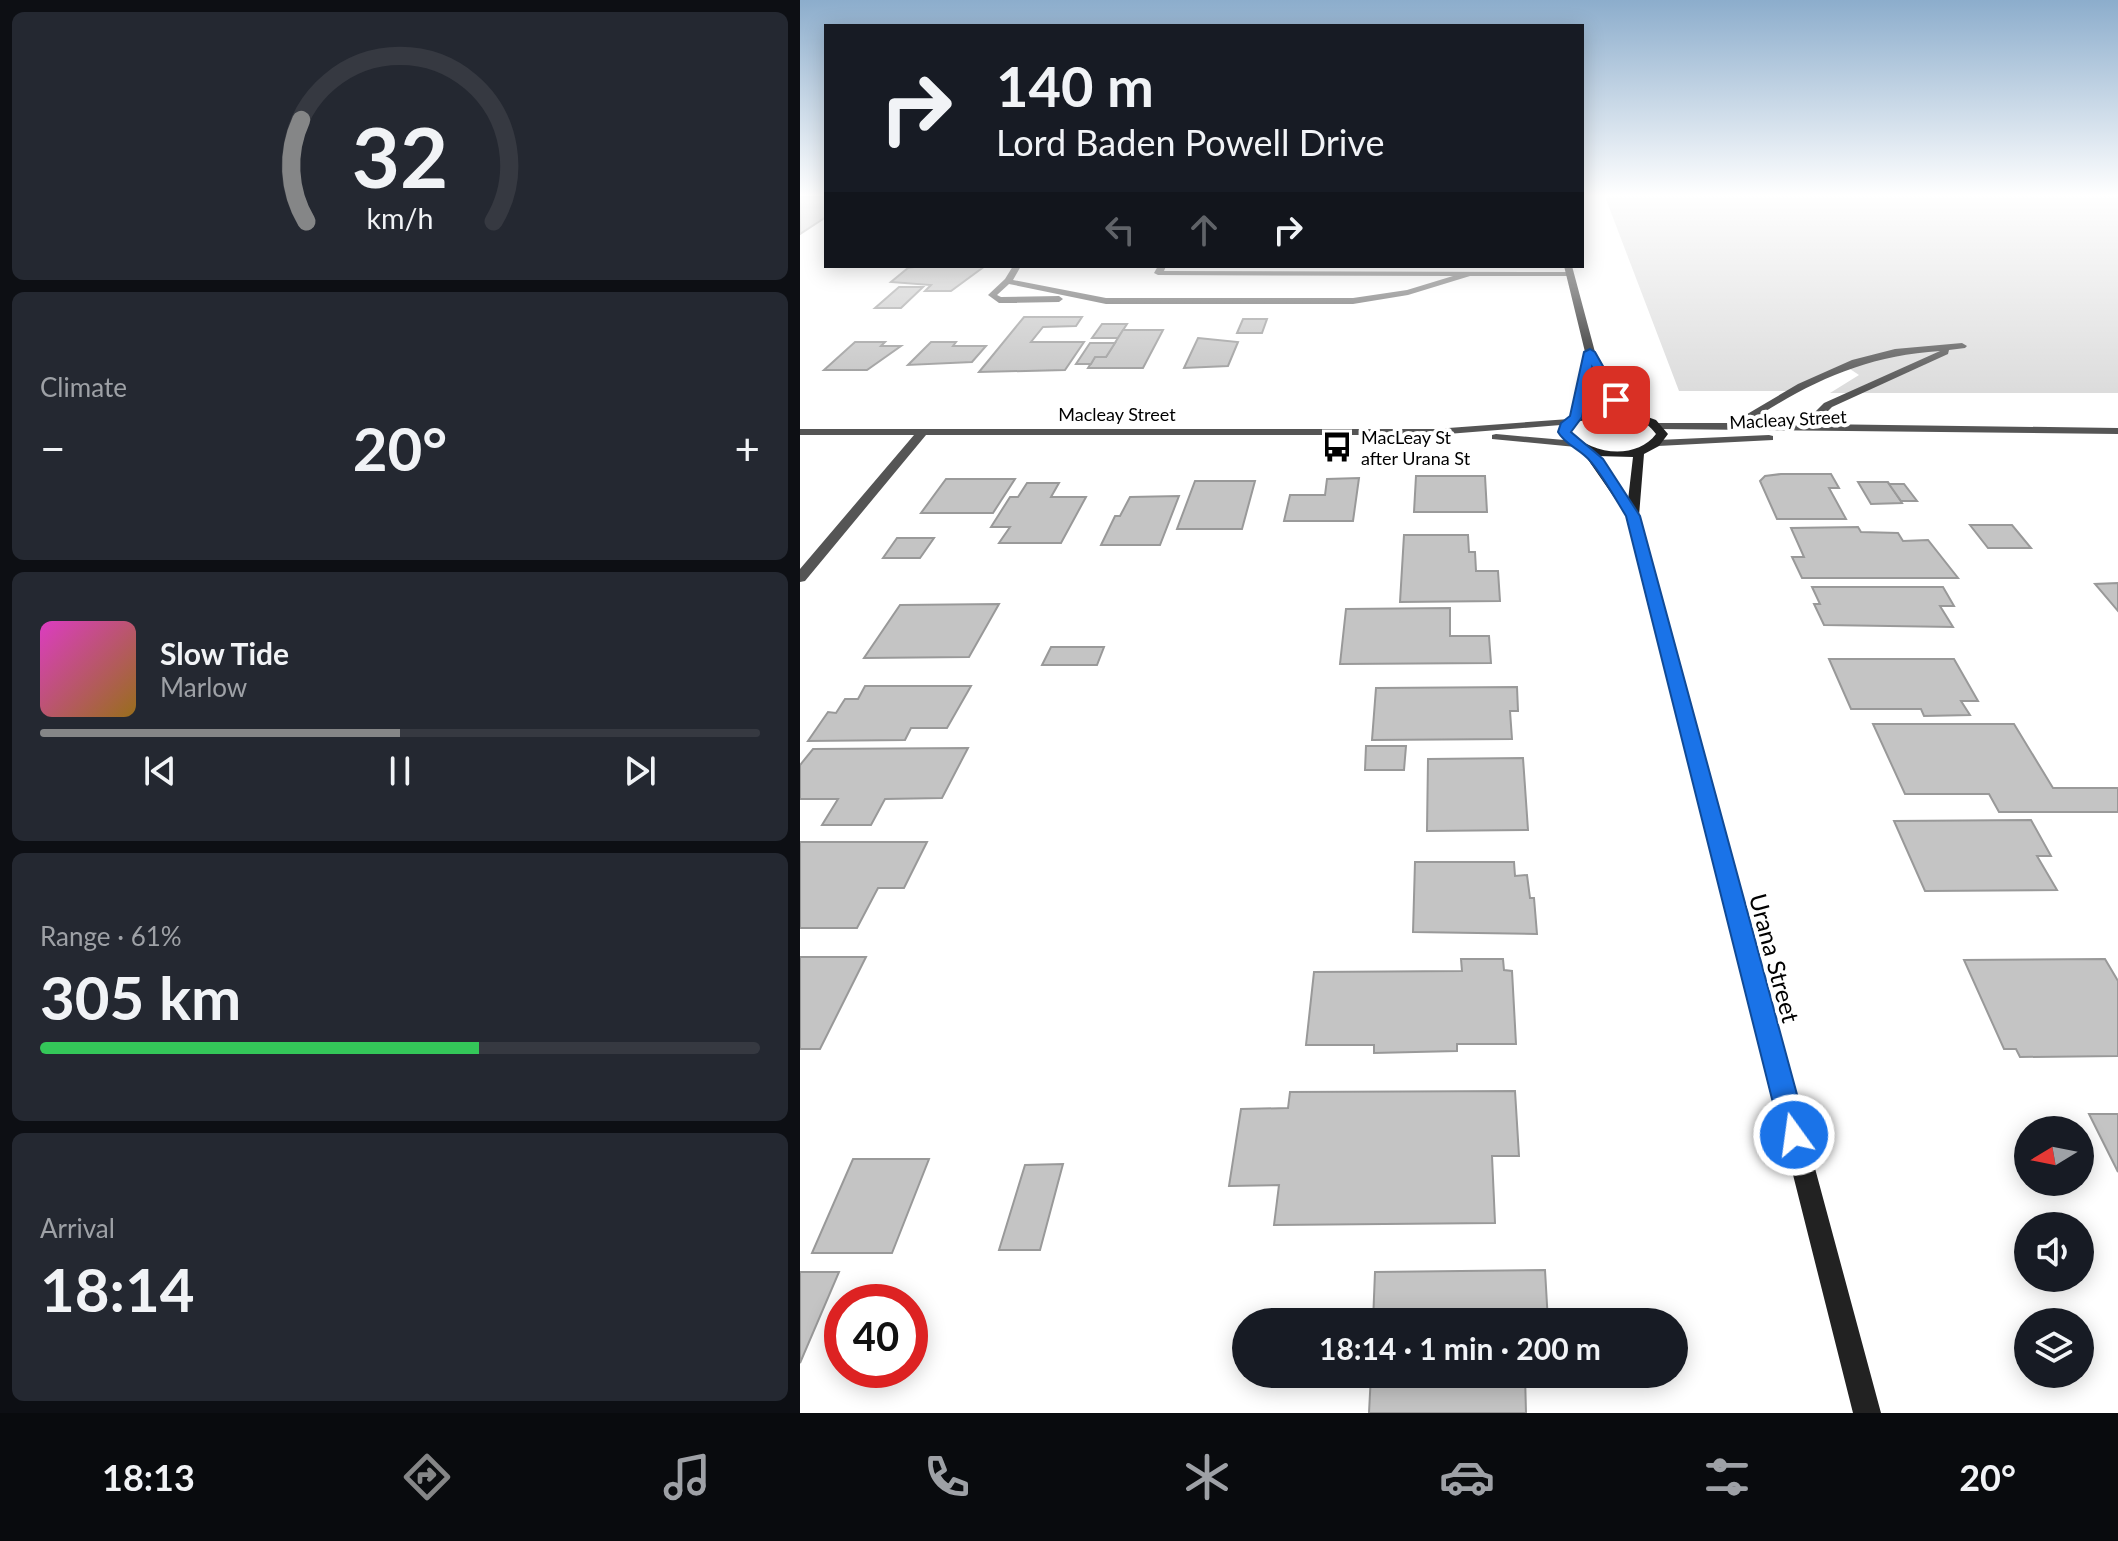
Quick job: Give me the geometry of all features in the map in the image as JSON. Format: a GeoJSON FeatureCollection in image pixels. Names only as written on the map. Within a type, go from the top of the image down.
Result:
{"type":"FeatureCollection","features":[{"type":"Feature","properties":{"kind":"street"},"geometry":{"type":"LineString","coordinates":[[1016,268],[1008,281],[992,295],[999,300],[1081,297],[1204,301],[1380,298],[1469,274]]}},
{"type":"Feature","properties":{"kind":"street"},"geometry":{"type":"LineString","coordinates":[[1161,268],[1158,273],[1220,270],[1469,274],[1569,270],[1590,352],[1627,413]]}},
{"type":"Feature","properties":{"kind":"street"},"geometry":{"type":"LineString","coordinates":[[1204,301],[1220,270]]}},
{"type":"Feature","properties":{"kind":"street"},"geometry":{"type":"LineString","coordinates":[[1008,281],[1081,297]]}},
{"type":"Feature","properties":{"kind":"street"},"geometry":{"type":"LineString","coordinates":[[1734,427],[1826,374],[1858,361],[1962,346],[1828,405],[1804,429]]}},
{"type":"Feature","properties":{"kind":"street"},"geometry":{"type":"LineString","coordinates":[[1573,419],[1590,352]]}},
{"type":"Feature","properties":{"kind":"street"},"geometry":{"type":"LineString","coordinates":[[1573,419],[1588,413],[1627,413],[1658,426],[1662,434],[1658,443],[1639,451],[1617,454],[1581,446]]}},
{"type":"Feature","properties":{"kind":"street","name":"Macleay Street"},"geometry":{"type":"LineString","coordinates":[[800,432],[1435,432],[1573,419]]}},
{"type":"Feature","properties":{"kind":"street","name":"Urana Street"},"geometry":{"type":"LineString","coordinates":[[1573,419],[1565,432],[1581,446],[1633,516]]}},
{"type":"Feature","properties":{"kind":"street","name":"Macleay Street"},"geometry":{"type":"LineString","coordinates":[[1658,426],[2118,431]]}},
{"type":"Feature","properties":{"kind":"street","name":"Macleay Street"},"geometry":{"type":"LineString","coordinates":[[1658,443],[1919,431]]}},
{"type":"Feature","properties":{"kind":"street"},"geometry":{"type":"LineString","coordinates":[[800,578],[923,432]]}},
{"type":"Feature","properties":{"kind":"street","name":"Macleay Street"},"geometry":{"type":"LineString","coordinates":[[1435,432],[1581,446]]}},
{"type":"Feature","properties":{"kind":"street","name":"Urana Street"},"geometry":{"type":"LineString","coordinates":[[1639,451],[1633,516],[1867,1413]]}},
{"type":"Feature","properties":{"kind":"shaded area"},"geometry":{"type":"Polygon","coordinates":[[[1629,260],[2118,260],[2118,393],[1830,393],[1859,375],[1847,367],[1799,391],[1679,391],[1629,260]]]}},
{"type":"Feature","properties":{"kind":"building"},"geometry":{"type":"Polygon","coordinates":[[[908,268],[982,268],[951,291],[925,291],[931,285],[891,282],[908,268]]]}},
{"type":"Feature","properties":{"kind":"building"},"geometry":{"type":"Polygon","coordinates":[[[899,287],[923,287],[901,308],[875,308],[899,287]]]}},
{"type":"Feature","properties":{"kind":"building"},"geometry":{"type":"Polygon","coordinates":[[[1024,317],[1082,317],[1076,326],[1043,327],[1031,342],[1084,342],[1065,370],[979,372],[1024,317]]]}},
{"type":"Feature","properties":{"kind":"building"},"geometry":{"type":"Polygon","coordinates":[[[1243,319],[1267,319],[1262,333],[1237,333],[1243,319]]]}},
{"type":"Feature","properties":{"kind":"building"},"geometry":{"type":"Polygon","coordinates":[[[1102,324],[1127,324],[1118,338],[1092,338],[1102,324]]]}},
{"type":"Feature","properties":{"kind":"building"},"geometry":{"type":"Polygon","coordinates":[[[1123,330],[1163,330],[1143,368],[1088,368],[1095,357],[1106,357],[1123,330]]]}},
{"type":"Feature","properties":{"kind":"building"},"geometry":{"type":"Polygon","coordinates":[[[1198,338],[1238,342],[1228,366],[1184,368],[1198,338]]]}},
{"type":"Feature","properties":{"kind":"building"},"geometry":{"type":"Polygon","coordinates":[[[855,342],[885,342],[881,346],[901,346],[867,370],[824,370],[855,342]]]}},
{"type":"Feature","properties":{"kind":"building"},"geometry":{"type":"Polygon","coordinates":[[[931,342],[986,346],[972,362],[908,365],[931,342]]]}},
{"type":"Feature","properties":{"kind":"building"},"geometry":{"type":"Polygon","coordinates":[[[1090,343],[1115,343],[1106,357],[1095,357],[1091,364],[1076,364],[1090,343]]]}},
{"type":"Feature","properties":{"kind":"building"},"geometry":{"type":"Polygon","coordinates":[[[1831,474],[1839,488],[1829,488],[1846,519],[1777,519],[1760,481],[1765,476],[1831,474]]]}},
{"type":"Feature","properties":{"kind":"building"},"geometry":{"type":"Polygon","coordinates":[[[1416,476],[1485,476],[1487,512],[1414,512],[1416,476]]]}},
{"type":"Feature","properties":{"kind":"building"},"geometry":{"type":"Polygon","coordinates":[[[1359,478],[1353,521],[1284,521],[1290,495],[1325,495],[1327,479],[1359,478]]]}},
{"type":"Feature","properties":{"kind":"building"},"geometry":{"type":"Polygon","coordinates":[[[946,479],[1015,479],[993,513],[921,513],[946,479]]]}},
{"type":"Feature","properties":{"kind":"building"},"geometry":{"type":"Polygon","coordinates":[[[1195,481],[1255,481],[1242,529],[1177,529],[1195,481]]]}},
{"type":"Feature","properties":{"kind":"building"},"geometry":{"type":"Polygon","coordinates":[[[1858,482],[1888,482],[1902,503],[1871,504],[1858,482]]]}},
{"type":"Feature","properties":{"kind":"building"},"geometry":{"type":"Polygon","coordinates":[[[1027,483],[1059,483],[1051,497],[1086,497],[1061,543],[999,543],[1010,527],[991,527],[1010,497],[1018,497],[1027,483]]]}},
{"type":"Feature","properties":{"kind":"building"},"geometry":{"type":"Polygon","coordinates":[[[1889,484],[1904,484],[1917,501],[1901,501],[1889,484]]]}},
{"type":"Feature","properties":{"kind":"building"},"geometry":{"type":"Polygon","coordinates":[[[1179,496],[1160,545],[1101,545],[1115,516],[1120,516],[1130,497],[1179,496]]]}},
{"type":"Feature","properties":{"kind":"building"},"geometry":{"type":"Polygon","coordinates":[[[1970,525],[2012,525],[2031,548],[1988,548],[1970,525]]]}},
{"type":"Feature","properties":{"kind":"building"},"geometry":{"type":"Polygon","coordinates":[[[1858,527],[1861,532],[1898,533],[1903,541],[1928,540],[1958,578],[1802,578],[1792,557],[1804,557],[1791,528],[1858,527]]]}},
{"type":"Feature","properties":{"kind":"building"},"geometry":{"type":"Polygon","coordinates":[[[1404,535],[1468,535],[1469,552],[1475,552],[1476,571],[1498,571],[1500,601],[1400,602],[1404,535]]]}},
{"type":"Feature","properties":{"kind":"building"},"geometry":{"type":"Polygon","coordinates":[[[897,538],[934,538],[920,558],[883,558],[897,538]]]}},
{"type":"Feature","properties":{"kind":"building"},"geometry":{"type":"Polygon","coordinates":[[[2118,583],[2118,611],[2095,584],[2118,583]]]}},
{"type":"Feature","properties":{"kind":"building"},"geometry":{"type":"Polygon","coordinates":[[[1812,587],[1943,587],[1954,606],[1940,606],[1953,627],[1824,625],[1814,604],[1820,604],[1812,587]]]}},
{"type":"Feature","properties":{"kind":"building"},"geometry":{"type":"Polygon","coordinates":[[[999,604],[969,657],[864,658],[900,605],[999,604]]]}},
{"type":"Feature","properties":{"kind":"building"},"geometry":{"type":"Polygon","coordinates":[[[1450,608],[1450,636],[1489,636],[1491,663],[1340,664],[1346,609],[1450,608]]]}},
{"type":"Feature","properties":{"kind":"building"},"geometry":{"type":"Polygon","coordinates":[[[1051,647],[1104,647],[1097,665],[1042,665],[1051,647]]]}},
{"type":"Feature","properties":{"kind":"building"},"geometry":{"type":"Polygon","coordinates":[[[1829,659],[1954,659],[1978,701],[1961,701],[1970,715],[1924,716],[1921,709],[1851,709],[1829,659]]]}},
{"type":"Feature","properties":{"kind":"building"},"geometry":{"type":"Polygon","coordinates":[[[865,686],[971,686],[947,728],[911,728],[905,740],[808,741],[828,712],[836,713],[845,699],[858,699],[865,686]]]}},
{"type":"Feature","properties":{"kind":"building"},"geometry":{"type":"Polygon","coordinates":[[[1517,687],[1518,711],[1510,711],[1512,739],[1372,740],[1376,688],[1517,687]]]}},
{"type":"Feature","properties":{"kind":"building"},"geometry":{"type":"Polygon","coordinates":[[[1873,724],[2014,724],[2053,788],[2118,788],[2118,812],[1999,812],[1989,794],[1905,794],[1873,724]]]}},
{"type":"Feature","properties":{"kind":"building"},"geometry":{"type":"Polygon","coordinates":[[[1366,746],[1406,746],[1404,770],[1365,770],[1366,746]]]}},
{"type":"Feature","properties":{"kind":"building"},"geometry":{"type":"Polygon","coordinates":[[[968,748],[942,798],[885,799],[871,825],[822,825],[838,799],[800,799],[800,765],[813,749],[968,748]]]}},
{"type":"Feature","properties":{"kind":"building"},"geometry":{"type":"Polygon","coordinates":[[[1523,758],[1528,830],[1427,831],[1428,759],[1523,758]]]}},
{"type":"Feature","properties":{"kind":"building"},"geometry":{"type":"Polygon","coordinates":[[[2031,820],[2051,856],[2037,856],[2057,890],[1925,891],[1894,821],[2031,820]]]}},
{"type":"Feature","properties":{"kind":"building"},"geometry":{"type":"Polygon","coordinates":[[[800,842],[927,842],[904,888],[878,888],[857,928],[800,928],[800,842]]]}},
{"type":"Feature","properties":{"kind":"building"},"geometry":{"type":"Polygon","coordinates":[[[1415,862],[1514,862],[1515,876],[1527,875],[1530,898],[1534,898],[1537,934],[1413,932],[1415,862]]]}},
{"type":"Feature","properties":{"kind":"building"},"geometry":{"type":"Polygon","coordinates":[[[800,957],[866,957],[820,1049],[800,1049],[800,957]]]}},
{"type":"Feature","properties":{"kind":"building"},"geometry":{"type":"Polygon","coordinates":[[[1461,959],[1503,959],[1504,970],[1512,971],[1516,1044],[1457,1044],[1457,1051],[1374,1053],[1374,1045],[1306,1045],[1314,972],[1462,971],[1461,959]]]}},
{"type":"Feature","properties":{"kind":"building"},"geometry":{"type":"Polygon","coordinates":[[[2105,959],[2118,981],[2118,1056],[2020,1057],[2016,1049],[2004,1049],[1964,960],[2105,959]]]}},
{"type":"Feature","properties":{"kind":"building"},"geometry":{"type":"Polygon","coordinates":[[[1515,1091],[1519,1156],[1492,1156],[1495,1223],[1274,1225],[1279,1185],[1229,1186],[1241,1109],[1288,1108],[1290,1092],[1515,1091]]]}},
{"type":"Feature","properties":{"kind":"building"},"geometry":{"type":"Polygon","coordinates":[[[2118,1114],[2118,1172],[2094,1124],[2094,1116],[2090,1116],[2118,1114]]]}},
{"type":"Feature","properties":{"kind":"building"},"geometry":{"type":"Polygon","coordinates":[[[853,1159],[929,1159],[892,1253],[812,1253],[853,1159]]]}},
{"type":"Feature","properties":{"kind":"building"},"geometry":{"type":"Polygon","coordinates":[[[1063,1164],[1040,1250],[999,1250],[1025,1165],[1063,1164]]]}},
{"type":"Feature","properties":{"kind":"building"},"geometry":{"type":"Polygon","coordinates":[[[1545,1270],[1547,1308],[1374,1308],[1375,1272],[1545,1270]]]}},
{"type":"Feature","properties":{"kind":"building"},"geometry":{"type":"Polygon","coordinates":[[[800,1272],[839,1272],[834,1284],[824,1284],[824,1307],[800,1363],[800,1272]]]}},
{"type":"Feature","properties":{"kind":"building"},"geometry":{"type":"Polygon","coordinates":[[[1370,1388],[1525,1388],[1526,1413],[1369,1413],[1370,1388]]]}},
{"type":"Feature","properties":{"kind":"place","name":"MacLeay St after Urana St"},"geometry":{"type":"Point","coordinates":[1337,447]}},
{"type":"Feature","properties":{"kind":"route"},"geometry":{"type":"LineString","coordinates":[[1616,400],[1590,352],[1576,417],[1566,425],[1565,432],[1569,439],[1586,448],[1598,462],[1633,516],[1794,1135]]}}]}
